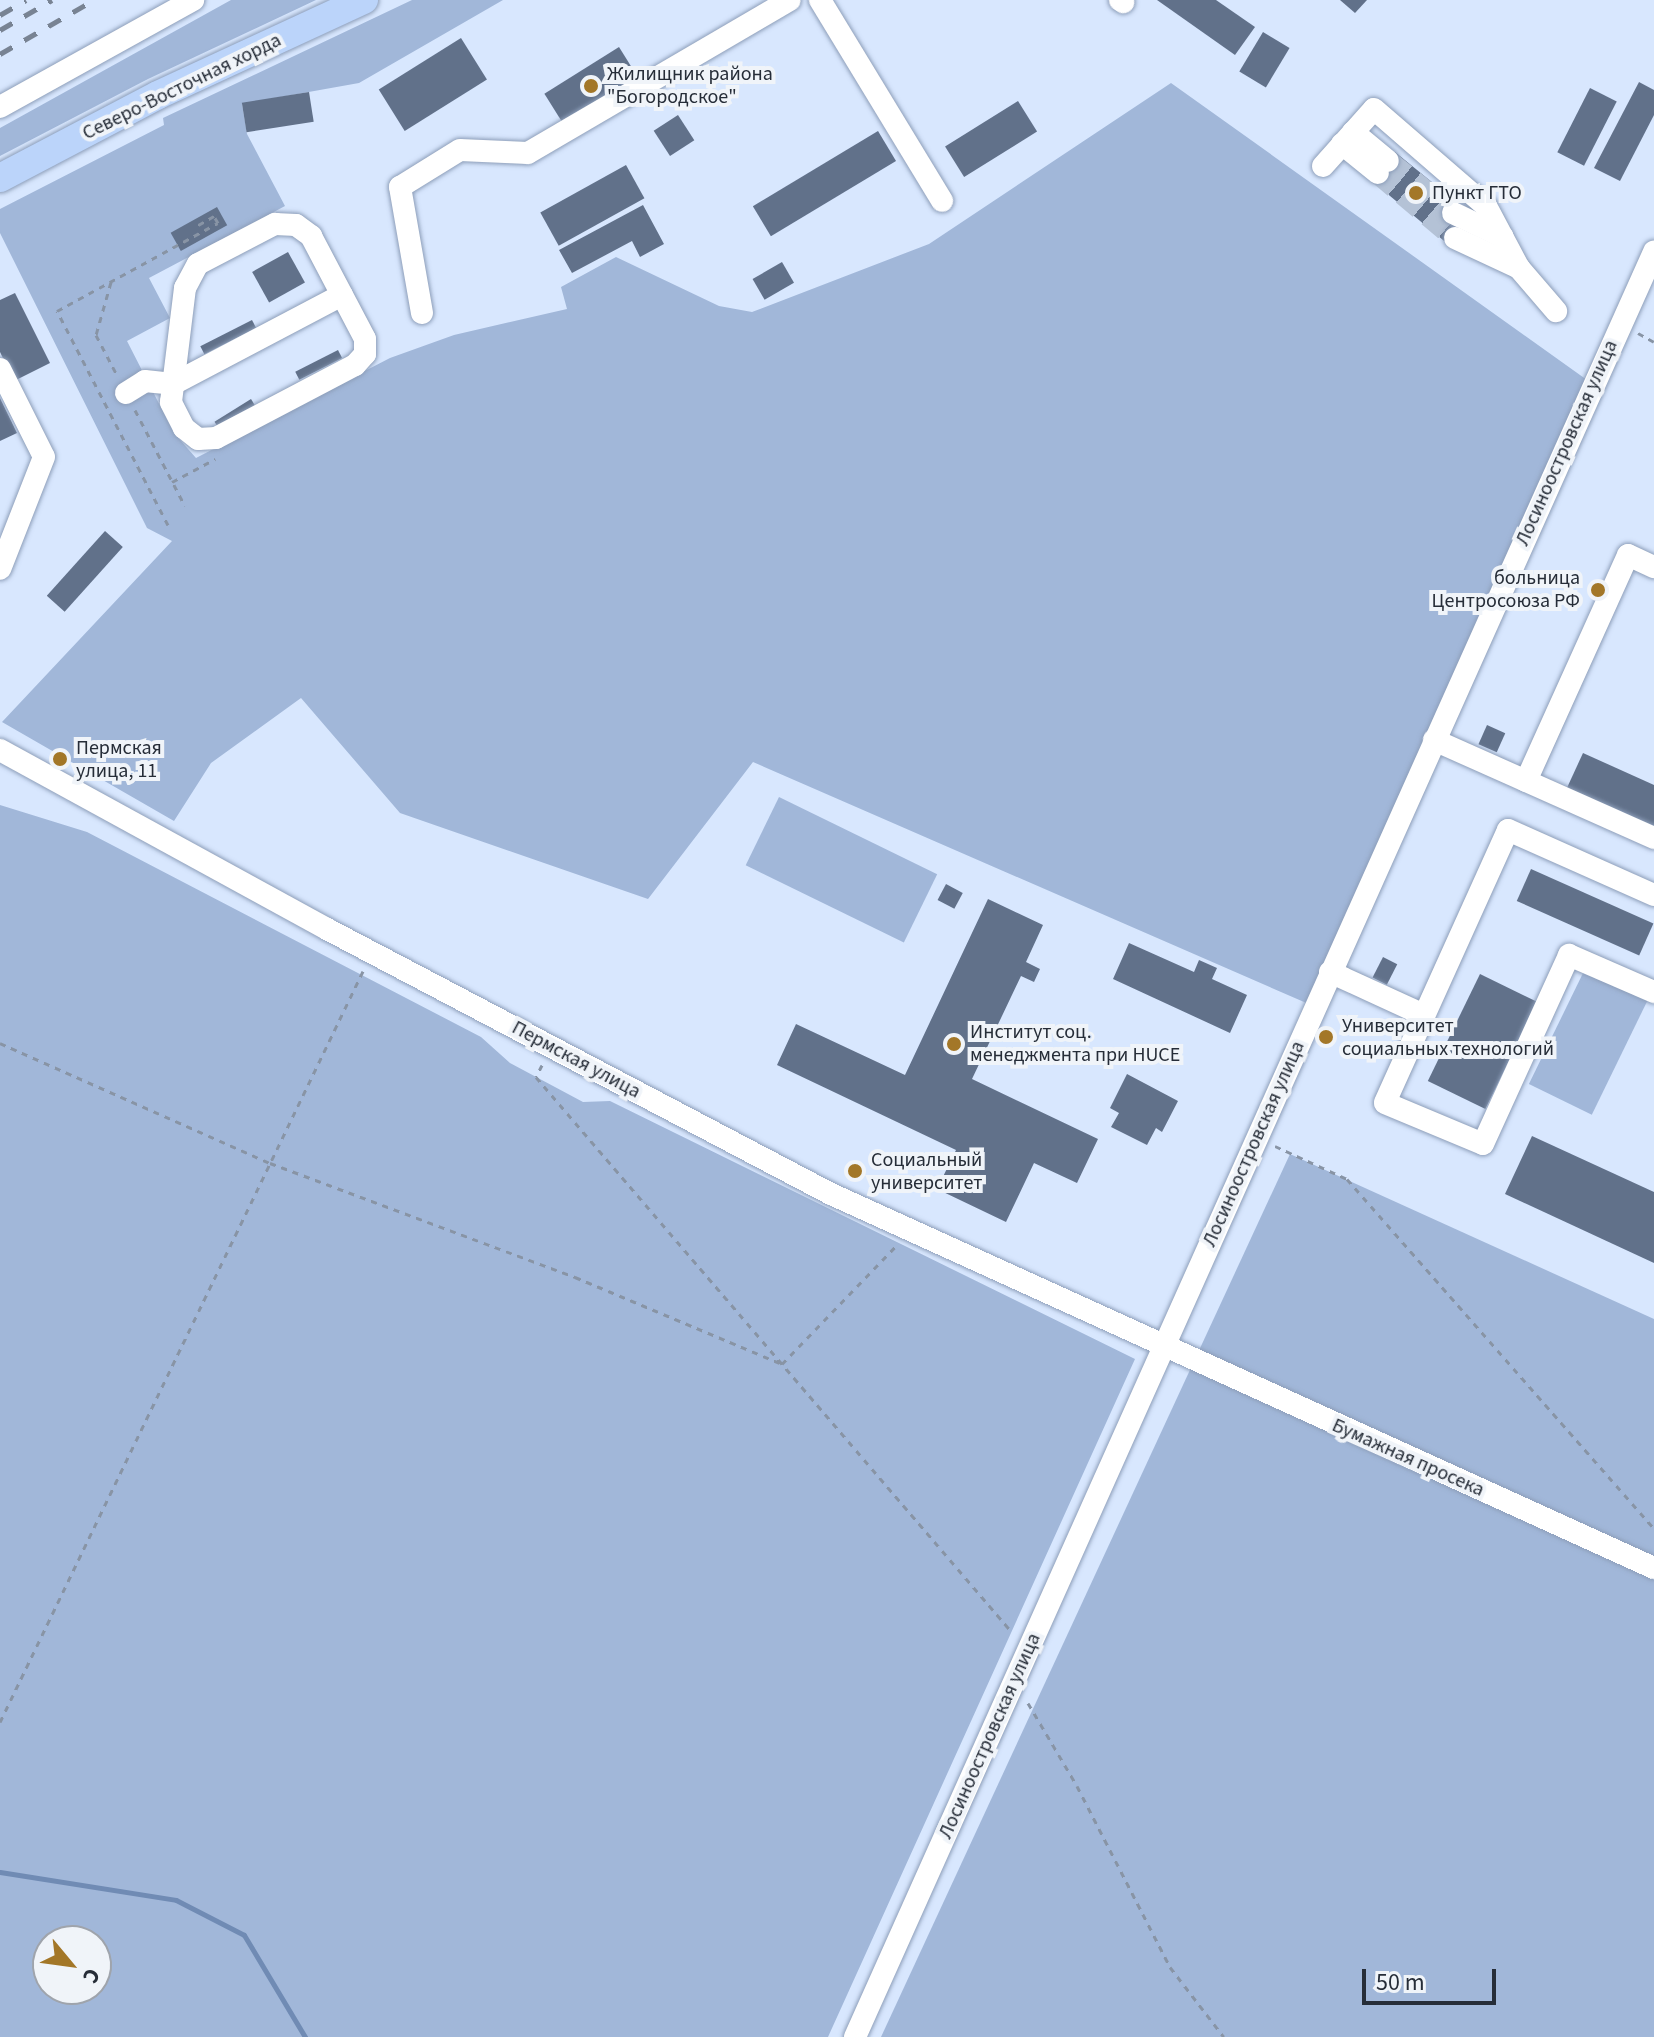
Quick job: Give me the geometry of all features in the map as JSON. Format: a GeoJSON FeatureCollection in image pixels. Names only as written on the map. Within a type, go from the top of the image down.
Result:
{"type":"FeatureCollection","features":[{"type":"Feature","properties":{"kind":"main road","name":"Северо-Восточная хорда"},"geometry":{"type":"LineString","coordinates":[[0,178],[158,95],[364,0]]}},
{"type":"Feature","properties":{"kind":"street"},"geometry":{"type":"LineString","coordinates":[[0,107],[193,0]]}},
{"type":"Feature","properties":{"kind":"street"},"geometry":{"type":"LineString","coordinates":[[422,313],[400,187],[460,150],[528,153],[790,0]]}},
{"type":"Feature","properties":{"kind":"street"},"geometry":{"type":"LineString","coordinates":[[820,0],[942,201]]}},
{"type":"Feature","properties":{"kind":"street"},"geometry":{"type":"LineString","coordinates":[[1323,166],[1374,109],[1486,206],[1519,268],[1556,311]]}},
{"type":"Feature","properties":{"kind":"street"},"geometry":{"type":"LineString","coordinates":[[1348,138],[1383,167]]}},
{"type":"Feature","properties":{"kind":"street"},"geometry":{"type":"LineString","coordinates":[[1453,213],[1503,237]]}},
{"type":"Feature","properties":{"kind":"street"},"geometry":{"type":"LineString","coordinates":[[275,224],[304,230],[342,295],[365,339],[365,354],[355,365],[204,440],[184,428],[171,402],[185,288],[198,264],[275,224]]}},
{"type":"Feature","properties":{"kind":"street"},"geometry":{"type":"LineString","coordinates":[[1455,238],[1519,268]]}},
{"type":"Feature","properties":{"kind":"street","name":"Лосиноостровская улица"},"geometry":{"type":"LineString","coordinates":[[855,2037],[1654,252]]}},
{"type":"Feature","properties":{"kind":"street"},"geometry":{"type":"LineString","coordinates":[[126,393],[145,381],[173,384],[342,295]]}},
{"type":"Feature","properties":{"kind":"street"},"geometry":{"type":"LineString","coordinates":[[0,369],[44,457],[0,569]]}},
{"type":"Feature","properties":{"kind":"street"},"geometry":{"type":"LineString","coordinates":[[1526,781],[1628,555],[1654,567]]}},
{"type":"Feature","properties":{"kind":"street"},"geometry":{"type":"LineString","coordinates":[[1434,740],[1654,838]]}},
{"type":"Feature","properties":{"kind":"street","name":"Пермская улица"},"geometry":{"type":"LineString","coordinates":[[0,750],[552,1048],[911,1231],[1162,1348]]}},
{"type":"Feature","properties":{"kind":"street"},"geometry":{"type":"LineString","coordinates":[[1654,895],[1508,830],[1385,1103],[1483,1144],[1569,955],[1654,992]]}},
{"type":"Feature","properties":{"kind":"street"},"geometry":{"type":"LineString","coordinates":[[1330,972],[1424,1015]]}},
{"type":"Feature","properties":{"kind":"street","name":"Бумажная просека"},"geometry":{"type":"LineString","coordinates":[[1162,1348],[1654,1568]]}},
{"type":"Feature","properties":{"kind":"path"},"geometry":{"type":"LineString","coordinates":[[168,525],[57,311],[218,223],[214,216],[195,227]]}},
{"type":"Feature","properties":{"kind":"path"},"geometry":{"type":"LineString","coordinates":[[0,1722],[374,954]]}},
{"type":"Feature","properties":{"kind":"path"},"geometry":{"type":"LineString","coordinates":[[0,1043],[270,1163],[575,1277],[782,1364]]}},
{"type":"Feature","properties":{"kind":"path"},"geometry":{"type":"LineString","coordinates":[[552,1048],[536,1077],[1011,1631]]}},
{"type":"Feature","properties":{"kind":"path"},"geometry":{"type":"LineString","coordinates":[[1257,1138],[1347,1179],[1654,1529]]}},
{"type":"Feature","properties":{"kind":"path"},"geometry":{"type":"LineString","coordinates":[[782,1364],[911,1231]]}},
{"type":"Feature","properties":{"kind":"path"},"geometry":{"type":"LineString","coordinates":[[1014,1681],[1077,1786],[1170,1967],[1224,2037]]}},
{"type":"Feature","properties":{"kind":"shaded area"},"geometry":{"type":"Polygon","coordinates":[[[231,0],[316,0],[148,79],[0,156],[0,128],[231,0]]]}},
{"type":"Feature","properties":{"kind":"shaded area"},"geometry":{"type":"Polygon","coordinates":[[[412,0],[503,0],[359,83],[242,104],[247,134],[285,206],[149,278],[170,318],[127,341],[174,433],[196,458],[390,358],[454,335],[567,309],[561,287],[616,257],[719,306],[752,312],[929,244],[1171,83],[1587,380],[1311,1005],[753,762],[648,899],[400,813],[301,698],[211,763],[174,821],[2,722],[172,541],[147,528],[0,233],[0,209],[164,125],[163,118],[412,0]]]}},
{"type":"Feature","properties":{"kind":"shaded area"},"geometry":{"type":"Polygon","coordinates":[[[779,797],[937,874],[904,942],[746,865],[779,797]]]}},
{"type":"Feature","properties":{"kind":"shaded area"},"geometry":{"type":"Polygon","coordinates":[[[0,805],[87,832],[481,1037],[510,1063],[583,1102],[610,1101],[1135,1359],[828,2037],[0,2037],[0,805]]]}},
{"type":"Feature","properties":{"kind":"shaded area"},"geometry":{"type":"Polygon","coordinates":[[[1585,969],[1648,1000],[1592,1115],[1529,1084],[1585,969]]]}},
{"type":"Feature","properties":{"kind":"shaded area"},"geometry":{"type":"Polygon","coordinates":[[[1290,1154],[1654,1319],[1654,2037],[881,2037],[1290,1154]]]}},
{"type":"Feature","properties":{"kind":"building"},"geometry":{"type":"Polygon","coordinates":[[[1157,0],[1216,0],[1255,27],[1235,55],[1157,0]]]}},
{"type":"Feature","properties":{"kind":"building"},"geometry":{"type":"Polygon","coordinates":[[[1340,0],[1367,0],[1355,13],[1340,0]]]}},
{"type":"Feature","properties":{"kind":"building"},"geometry":{"type":"Polygon","coordinates":[[[1263,32],[1290,48],[1266,87],[1239,71],[1263,32]]]}},
{"type":"Feature","properties":{"kind":"building"},"geometry":{"type":"Polygon","coordinates":[[[461,38],[487,80],[405,131],[379,89],[461,38]]]}},
{"type":"Feature","properties":{"kind":"building","name":"Жилищник района \"Богородское\""},"geometry":{"type":"Polygon","coordinates":[[[619,47],[640,81],[566,128],[544,94],[619,47]]]}},
{"type":"Feature","properties":{"kind":"building"},"geometry":{"type":"Polygon","coordinates":[[[1639,82],[1654,90],[1654,115],[1620,181],[1594,168],[1639,82]]]}},
{"type":"Feature","properties":{"kind":"building"},"geometry":{"type":"Polygon","coordinates":[[[1590,88],[1617,102],[1584,166],[1557,152],[1590,88]]]}},
{"type":"Feature","properties":{"kind":"building"},"geometry":{"type":"Polygon","coordinates":[[[309,92],[314,122],[247,132],[242,103],[309,92]]]}},
{"type":"Feature","properties":{"kind":"building"},"geometry":{"type":"Polygon","coordinates":[[[1018,101],[1037,132],[964,177],[945,147],[1018,101]]]}},
{"type":"Feature","properties":{"kind":"building"},"geometry":{"type":"Polygon","coordinates":[[[678,115],[694,140],[670,156],[654,131],[678,115]]]}},
{"type":"Feature","properties":{"kind":"building"},"geometry":{"type":"Polygon","coordinates":[[[878,131],[896,161],[771,236],[753,206],[878,131]]]}},
{"type":"Feature","properties":{"kind":"building","name":"Пункт ГТО"},"geometry":{"type":"Polygon","coordinates":[[[1395,152],[1460,205],[1448,219],[1461,230],[1449,245],[1372,181],[1395,152]]]}},
{"type":"Feature","properties":{"kind":"building"},"geometry":{"type":"Polygon","coordinates":[[[626,165],[644,198],[559,246],[540,213],[626,165]]]}},
{"type":"Feature","properties":{"kind":"building"},"geometry":{"type":"Polygon","coordinates":[[[643,205],[664,244],[640,257],[632,241],[572,273],[559,250],[643,205]]]}},
{"type":"Feature","properties":{"kind":"building"},"geometry":{"type":"Polygon","coordinates":[[[217,207],[227,225],[181,251],[171,233],[217,207]]]}},
{"type":"Feature","properties":{"kind":"building"},"geometry":{"type":"Polygon","coordinates":[[[288,252],[305,283],[269,302],[252,272],[288,252]]]}},
{"type":"Feature","properties":{"kind":"building"},"geometry":{"type":"Polygon","coordinates":[[[782,262],[794,283],[765,300],[753,279],[782,262]]]}},
{"type":"Feature","properties":{"kind":"building"},"geometry":{"type":"Polygon","coordinates":[[[15,293],[50,363],[14,381],[0,352],[0,300],[15,293]]]}},
{"type":"Feature","properties":{"kind":"building"},"geometry":{"type":"Polygon","coordinates":[[[252,320],[256,328],[204,354],[200,346],[252,320]]]}},
{"type":"Feature","properties":{"kind":"building"},"geometry":{"type":"Polygon","coordinates":[[[338,350],[342,358],[299,380],[295,372],[338,350]]]}},
{"type":"Feature","properties":{"kind":"building"},"geometry":{"type":"Polygon","coordinates":[[[0,398],[17,433],[0,441],[0,398]]]}},
{"type":"Feature","properties":{"kind":"building"},"geometry":{"type":"Polygon","coordinates":[[[251,399],[256,407],[219,429],[215,422],[251,399]]]}},
{"type":"Feature","properties":{"kind":"building"},"geometry":{"type":"Polygon","coordinates":[[[105,531],[123,547],[65,612],[47,596],[105,531]]]}},
{"type":"Feature","properties":{"kind":"building"},"geometry":{"type":"Polygon","coordinates":[[[1487,725],[1505,733],[1497,752],[1478,744],[1487,725]]]}},
{"type":"Feature","properties":{"kind":"building"},"geometry":{"type":"Polygon","coordinates":[[[1583,753],[1654,785],[1654,830],[1566,790],[1583,753]]]}},
{"type":"Feature","properties":{"kind":"building"},"geometry":{"type":"Polygon","coordinates":[[[1531,869],[1653,924],[1639,955],[1517,901],[1531,869]]]}},
{"type":"Feature","properties":{"kind":"building"},"geometry":{"type":"Polygon","coordinates":[[[946,884],[963,893],[954,909],[938,900],[946,884]]]}},
{"type":"Feature","properties":{"kind":"building","name":"Институт соц. менеджмента при HUCE"},"geometry":{"type":"Polygon","coordinates":[[[988,899],[1043,925],[1026,962],[1040,969],[1034,982],[1021,976],[972,1079],[1098,1139],[1077,1183],[1034,1163],[1006,1222],[937,1189],[956,1150],[777,1065],[796,1024],[905,1075],[988,899]]]}},
{"type":"Feature","properties":{"kind":"building"},"geometry":{"type":"Polygon","coordinates":[[[1129,943],[1194,972],[1199,960],[1217,968],[1212,979],[1247,995],[1230,1033],[1113,979],[1129,943]]]}},
{"type":"Feature","properties":{"kind":"building"},"geometry":{"type":"Polygon","coordinates":[[[1383,957],[1397,964],[1387,985],[1373,977],[1383,957]]]}},
{"type":"Feature","properties":{"kind":"building"},"geometry":{"type":"Polygon","coordinates":[[[1480,974],[1538,1002],[1485,1109],[1428,1081],[1480,974]]]}},
{"type":"Feature","properties":{"kind":"building"},"geometry":{"type":"Polygon","coordinates":[[[1127,1074],[1178,1101],[1162,1132],[1156,1128],[1147,1145],[1111,1127],[1119,1113],[1110,1108],[1127,1074]]]}},
{"type":"Feature","properties":{"kind":"building"},"geometry":{"type":"Polygon","coordinates":[[[1532,1136],[1654,1192],[1654,1263],[1505,1194],[1532,1136]]]}},
{"type":"Feature","properties":{"kind":"waterway"},"geometry":{"type":"LineString","coordinates":[[0,1872],[176,1900],[244,1935],[305,2037]]}},
{"type":"Feature","properties":{"kind":"tunnel"},"geometry":{"type":"LineString","coordinates":[[1388,161],[1453,213]]}},
{"type":"Feature","properties":{"kind":"tunnel"},"geometry":{"type":"LineString","coordinates":[[1378,173],[1455,238]]}},
{"type":"Feature","properties":{"kind":"railway"},"geometry":{"type":"LineString","coordinates":[[0,15],[26,0]]}},
{"type":"Feature","properties":{"kind":"railway"},"geometry":{"type":"LineString","coordinates":[[0,30],[52,0]]}},
{"type":"Feature","properties":{"kind":"railway"},"geometry":{"type":"LineString","coordinates":[[0,54],[94,0]]}},
{"type":"Feature","properties":{"kind":"place","name":"Жилищник района \"Богородское\""},"geometry":{"type":"Point","coordinates":[591,86]}},
{"type":"Feature","properties":{"kind":"place","name":"Пункт ГТО"},"geometry":{"type":"Point","coordinates":[1416,193]}},
{"type":"Feature","properties":{"kind":"place","name":"больница Центросоюза РФ"},"geometry":{"type":"Point","coordinates":[1598,590]}},
{"type":"Feature","properties":{"kind":"place","name":"Пермская улица, 11"},"geometry":{"type":"Point","coordinates":[60,759]}},
{"type":"Feature","properties":{"kind":"place","name":"Университет социальных технологий"},"geometry":{"type":"Point","coordinates":[1326,1037]}},
{"type":"Feature","properties":{"kind":"place","name":"Институт соц. менеджмента при HUCE"},"geometry":{"type":"Point","coordinates":[954,1044]}},
{"type":"Feature","properties":{"kind":"place","name":"Социальный университет"},"geometry":{"type":"Point","coordinates":[855,1171]}}]}
